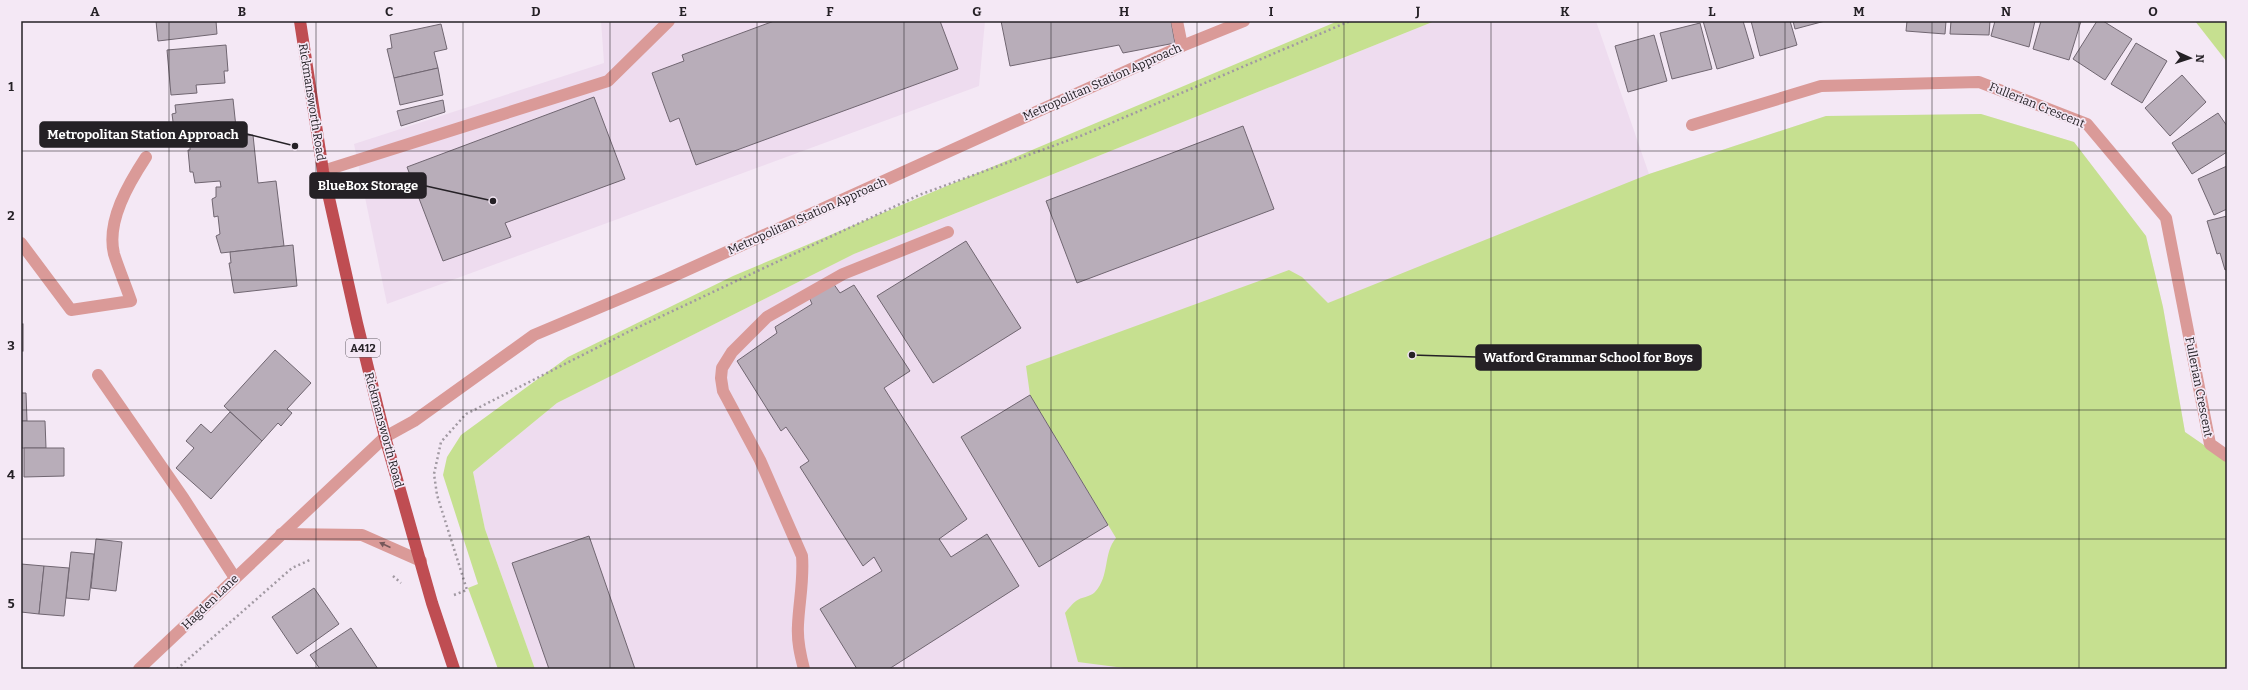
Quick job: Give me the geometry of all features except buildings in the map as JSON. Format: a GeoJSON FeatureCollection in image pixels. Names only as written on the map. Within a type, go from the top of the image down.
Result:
{"type":"FeatureCollection","features":[{"type":"Feature","properties":{"kind":"main road","name":"Rickmansworth Road"},"geometry":{"type":"LineString","coordinates":[[300,21],[323,171],[357,323],[385,437],[432,603],[454,669]]}},
{"type":"Feature","properties":{"kind":"street"},"geometry":{"type":"LineString","coordinates":[[323,171],[608,81],[669,21]]}},
{"type":"Feature","properties":{"kind":"street"},"geometry":{"type":"LineString","coordinates":[[1177,21],[1182,46]]}},
{"type":"Feature","properties":{"kind":"street","name":"Metropolitan Station Approach"},"geometry":{"type":"LineString","coordinates":[[385,437],[414,421],[534,335],[668,279],[1182,46],[1244,21]]}},
{"type":"Feature","properties":{"kind":"street","name":"Fullerian Crescent"},"geometry":{"type":"LineString","coordinates":[[1692,125],[1821,86],[1979,82],[2087,124],[2166,218],[2210,444],[2227,456]]}},
{"type":"Feature","properties":{"kind":"street"},"geometry":{"type":"LineString","coordinates":[[21,243],[71,310],[131,301],[114,253],[114,227],[122,195],[146,157]]}},
{"type":"Feature","properties":{"kind":"street"},"geometry":{"type":"LineString","coordinates":[[804,669],[799,648],[798,627],[802,592],[802,556],[760,460],[723,391],[720,378],[722,368],[732,352],[767,317],[842,274],[948,232]]}},
{"type":"Feature","properties":{"kind":"street"},"geometry":{"type":"LineString","coordinates":[[98,375],[184,499],[235,578]]}},
{"type":"Feature","properties":{"kind":"street","name":"Hagden Lane"},"geometry":{"type":"LineString","coordinates":[[139,669],[385,437]]}},
{"type":"Feature","properties":{"kind":"street"},"geometry":{"type":"LineString","coordinates":[[281,534],[362,535],[421,561]]}},
{"type":"Feature","properties":{"kind":"path"},"geometry":{"type":"LineString","coordinates":[[432,603],[467,590],[438,495],[434,474],[441,442],[466,414],[628,332],[919,195],[1083,135],[1350,21]]}},
{"type":"Feature","properties":{"kind":"path"},"geometry":{"type":"LineString","coordinates":[[177,669],[292,568],[318,556]]}},
{"type":"Feature","properties":{"kind":"path"},"geometry":{"type":"LineString","coordinates":[[388,573],[399,580],[402,585]]}},
{"type":"Feature","properties":{"kind":"shaded area"},"geometry":{"type":"Polygon","coordinates":[[[601,21],[985,21],[979,86],[387,304],[354,144],[604,63],[601,21]]]}},
{"type":"Feature","properties":{"kind":"shaded area"},"geometry":{"type":"Polygon","coordinates":[[[1435,21],[1596,21],[1649,174],[1826,116],[1981,114],[2074,142],[2146,236],[2163,307],[2185,432],[2227,461],[2227,669],[535,669],[485,529],[473,472],[557,403],[854,254],[1435,21]]]}},
{"type":"Feature","properties":{"kind":"green space"},"geometry":{"type":"Polygon","coordinates":[[[1338,21],[1435,21],[854,254],[557,403],[473,472],[485,529],[535,669],[498,669],[468,588],[478,584],[443,475],[447,457],[461,435],[568,357],[733,276],[1338,21]]]}},
{"type":"Feature","properties":{"kind":"green space"},"geometry":{"type":"Polygon","coordinates":[[[2195,21],[2227,21],[2227,62],[2195,21]]]}},
{"type":"Feature","properties":{"kind":"green space"},"geometry":{"type":"Polygon","coordinates":[[[1981,114],[2074,142],[2146,236],[2163,307],[2185,432],[2227,461],[2227,669],[1132,669],[1078,662],[1065,613],[1076,601],[1093,594],[1100,586],[1105,572],[1109,551],[1116,538],[1030,395],[1026,366],[1289,270],[1302,277],[1328,303],[1649,174],[1826,116],[1981,114]]]}},
{"type":"Feature","properties":{"kind":"place","name":"Metropolitan Station Approach"},"geometry":{"type":"Point","coordinates":[295,146]}},
{"type":"Feature","properties":{"kind":"place","name":"BlueBox Storage"},"geometry":{"type":"Point","coordinates":[493,201]}},
{"type":"Feature","properties":{"kind":"place","name":"Watford Grammar School for Boys"},"geometry":{"type":"Point","coordinates":[1412,355]}}]}
